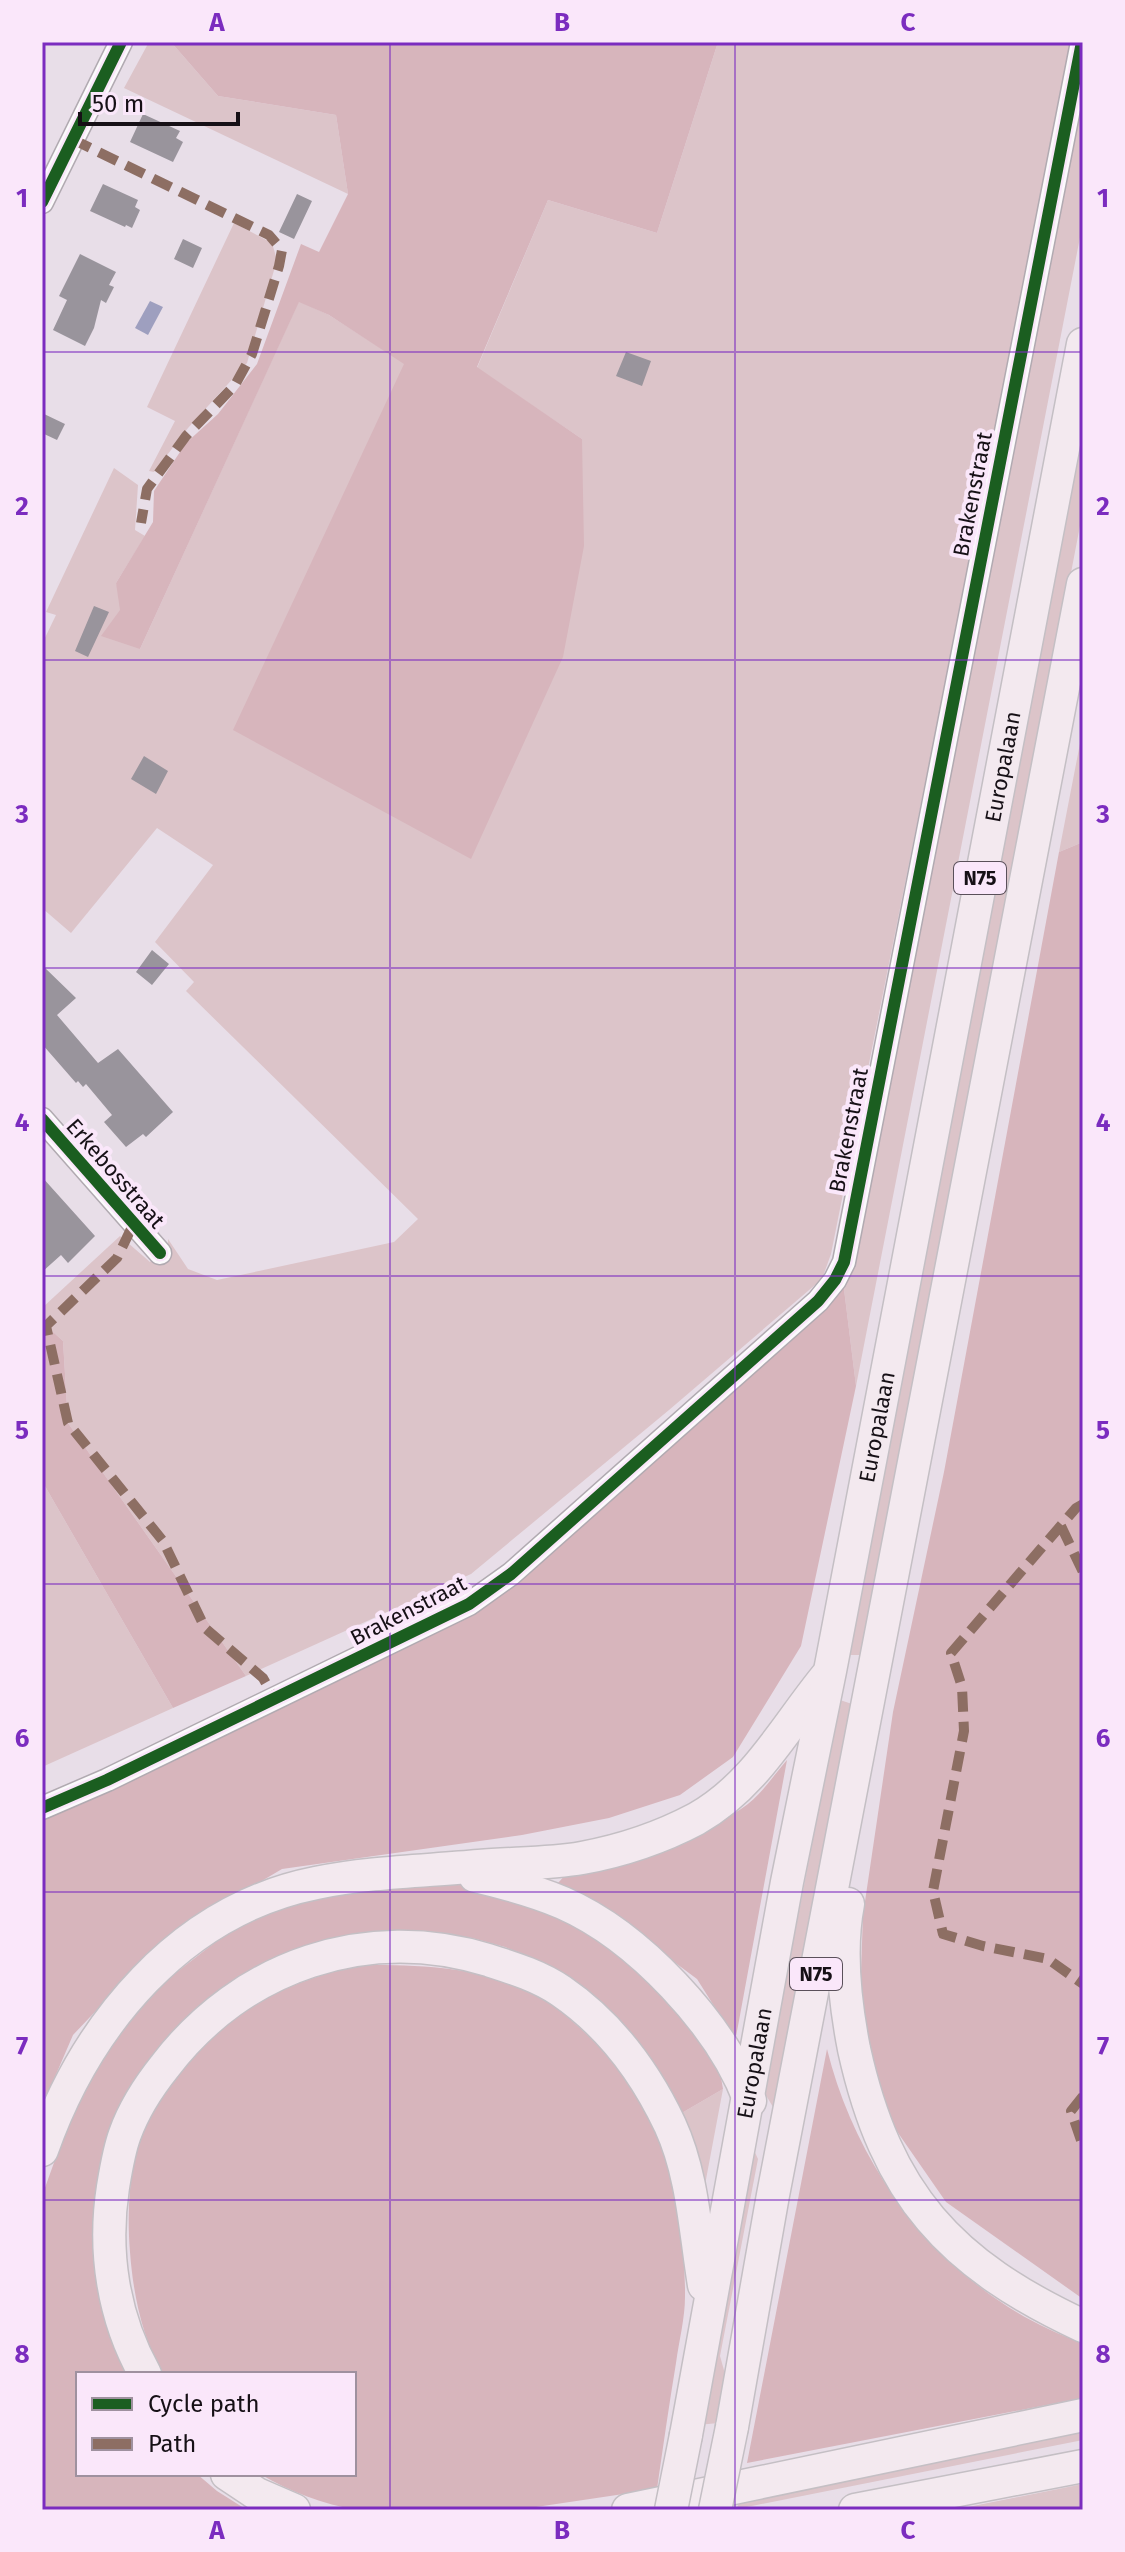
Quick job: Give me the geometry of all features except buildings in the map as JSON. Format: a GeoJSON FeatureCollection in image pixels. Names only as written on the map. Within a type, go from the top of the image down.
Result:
{"type":"FeatureCollection","features":[{"type":"Feature","properties":{"kind":"highway","name":"Europalaan"},"geometry":{"type":"LineString","coordinates":[[671,2510],[1083,344]]}},
{"type":"Feature","properties":{"kind":"highway","name":"Europalaan"},"geometry":{"type":"LineString","coordinates":[[715,2510],[1083,584]]}},
{"type":"Feature","properties":{"kind":"highway"},"geometry":{"type":"LineString","coordinates":[[42,2150],[73,2078],[105,2024],[138,1984],[199,1934],[264,1899],[313,1883],[359,1876],[582,1858],[644,1840],[696,1819],[725,1800],[754,1773],[830,1671]]}},
{"type":"Feature","properties":{"kind":"highway"},"geometry":{"type":"LineString","coordinates":[[860,1754],[863,1823],[845,1918],[846,1995],[859,2069],[878,2133],[904,2183],[938,2228],[962,2251],[985,2272],[1043,2307],[1083,2326]]}},
{"type":"Feature","properties":{"kind":"highway"},"geometry":{"type":"LineString","coordinates":[[449,1869],[532,1891],[566,1904],[612,1932],[671,1981],[715,2036],[748,2094],[759,2124],[773,2195]]}},
{"type":"Feature","properties":{"kind":"highway"},"geometry":{"type":"LineString","coordinates":[[144,2372],[130,2345],[118,2308],[109,2255],[109,2228],[117,2167],[125,2134],[137,2108],[154,2080],[194,2031],[245,1992],[297,1964],[378,1947],[405,1945],[461,1952],[513,1968],[560,1990],[613,2037],[637,2065],[670,2125],[681,2153],[692,2199],[708,2308]]}},
{"type":"Feature","properties":{"kind":"highway"},"geometry":{"type":"LineString","coordinates":[[628,2510],[1083,2415]]}},
{"type":"Feature","properties":{"kind":"highway"},"geometry":{"type":"LineString","coordinates":[[855,2510],[1083,2466]]}},
{"type":"Feature","properties":{"kind":"highway"},"geometry":{"type":"LineString","coordinates":[[230,2476],[257,2494],[294,2510]]}},
{"type":"Feature","properties":{"kind":"street"},"geometry":{"type":"LineString","coordinates":[[42,202],[121,42]]}},
{"type":"Feature","properties":{"kind":"street","name":"Brakenstraat"},"geometry":{"type":"LineString","coordinates":[[42,1808],[149,1760],[469,1604],[511,1574],[818,1301],[835,1280],[844,1262],[1082,42]]}},
{"type":"Feature","properties":{"kind":"street","name":"Erkebosstraat"},"geometry":{"type":"LineString","coordinates":[[42,1119],[160,1253]]}},
{"type":"Feature","properties":{"kind":"shaded area"},"geometry":{"type":"Polygon","coordinates":[[[149,42],[171,42],[218,96],[336,115],[348,194],[124,88],[149,42]]]}},
{"type":"Feature","properties":{"kind":"shaded area"},"geometry":{"type":"Polygon","coordinates":[[[171,42],[718,42],[657,233],[548,200],[477,367],[582,439],[584,546],[563,657],[471,859],[233,730],[404,364],[329,315],[299,302],[140,649],[101,636],[120,610],[116,583],[153,522],[154,491],[186,443],[218,414],[257,364],[301,244],[319,252],[348,194],[336,115],[218,96],[171,42]]]}},
{"type":"Feature","properties":{"kind":"shaded area"},"geometry":{"type":"Polygon","coordinates":[[[718,42],[1073,42],[831,1254],[822,1279],[471,1574],[246,1676],[68,1423],[63,1341],[42,1322],[42,1308],[120,1236],[150,1262],[168,1246],[168,1239],[188,1269],[217,1280],[394,1242],[418,1219],[186,991],[194,982],[155,942],[213,865],[157,828],[71,933],[42,908],[42,644],[56,615],[46,612],[114,468],[138,485],[135,530],[145,536],[116,583],[140,649],[299,301],[329,315],[404,363],[582,439],[477,368],[548,200],[657,233],[718,42]]]}},
{"type":"Feature","properties":{"kind":"shaded area"},"geometry":{"type":"Polygon","coordinates":[[[1083,68],[1083,222],[856,1386],[843,1281],[1083,68]]]}},
{"type":"Feature","properties":{"kind":"shaded area"},"geometry":{"type":"Polygon","coordinates":[[[234,223],[272,243],[277,260],[247,363],[188,428],[154,472],[149,471],[175,421],[147,407],[234,223]]]}},
{"type":"Feature","properties":{"kind":"shaded area"},"geometry":{"type":"Polygon","coordinates":[[[1083,421],[1083,510],[864,1655],[847,1655],[1083,421]]]}},
{"type":"Feature","properties":{"kind":"shaded area"},"geometry":{"type":"Polygon","coordinates":[[[1083,728],[1083,842],[1059,852],[1083,728]]]}},
{"type":"Feature","properties":{"kind":"shaded area"},"geometry":{"type":"Polygon","coordinates":[[[1083,842],[1083,2299],[946,2202],[887,2117],[860,2000],[863,1915],[893,1712],[944,1472],[1059,852],[1083,842]]]}},
{"type":"Feature","properties":{"kind":"shaded area"},"geometry":{"type":"Polygon","coordinates":[[[843,1281],[856,1386],[801,1646],[733,1757],[680,1795],[609,1818],[522,1835],[282,1869],[166,1937],[73,2035],[42,2107],[42,1816],[481,1607],[843,1281]]]}},
{"type":"Feature","properties":{"kind":"shaded area"},"geometry":{"type":"Polygon","coordinates":[[[42,1322],[63,1341],[68,1423],[246,1676],[173,1708],[42,1481],[42,1322]]]}},
{"type":"Feature","properties":{"kind":"shaded area"},"geometry":{"type":"Polygon","coordinates":[[[42,1481],[173,1708],[42,1767],[42,1481]]]}},
{"type":"Feature","properties":{"kind":"shaded area"},"geometry":{"type":"Polygon","coordinates":[[[840,1700],[855,1705],[776,2112],[764,2092],[840,1700]]]}},
{"type":"Feature","properties":{"kind":"shaded area"},"geometry":{"type":"Polygon","coordinates":[[[787,1760],[736,2036],[731,2033],[697,1979],[595,1903],[558,1883],[568,1872],[657,1847],[721,1821],[754,1799],[787,1760]]]}},
{"type":"Feature","properties":{"kind":"shaded area"},"geometry":{"type":"Polygon","coordinates":[[[416,1879],[466,1884],[575,1919],[677,2005],[719,2066],[723,2089],[680,2114],[668,2086],[624,2029],[551,1967],[505,1947],[472,1938],[434,1934],[299,1951],[125,2107],[100,2163],[95,2269],[100,2300],[126,2372],[76,2372],[76,2476],[199,2476],[247,2510],[42,2510],[42,2196],[83,2082],[146,1996],[222,1937],[267,1910],[360,1885],[416,1879]]]}},
{"type":"Feature","properties":{"kind":"shaded area"},"geometry":{"type":"Polygon","coordinates":[[[355,1965],[421,1966],[464,1971],[507,1982],[535,1994],[569,2018],[608,2056],[631,2086],[649,2117],[663,2151],[673,2185],[684,2259],[683,2321],[657,2489],[516,2510],[358,2510],[332,2504],[264,2476],[356,2476],[356,2372],[162,2372],[149,2346],[133,2283],[129,2203],[138,2147],[164,2095],[202,2048],[224,2027],[270,1996],[355,1965]]]}},
{"type":"Feature","properties":{"kind":"shaded area"},"geometry":{"type":"Polygon","coordinates":[[[827,2049],[842,2097],[862,2144],[888,2188],[919,2228],[954,2265],[993,2297],[1036,2323],[1083,2343],[1083,2398],[747,2463],[827,2049]]]}},
{"type":"Feature","properties":{"kind":"shaded area"},"geometry":{"type":"Polygon","coordinates":[[[723,2089],[704,2190],[680,2114],[723,2089]]]}},
{"type":"Feature","properties":{"kind":"shaded area"},"geometry":{"type":"Polygon","coordinates":[[[752,2146],[758,2159],[720,2356],[729,2388],[719,2423],[697,2425],[752,2146]]]}},
{"type":"Feature","properties":{"kind":"shaded area"},"geometry":{"type":"Polygon","coordinates":[[[1083,2427],[1083,2440],[737,2509],[740,2494],[1083,2427]]]}},
{"type":"Feature","properties":{"kind":"shaded area"},"geometry":{"type":"Polygon","coordinates":[[[1083,2484],[1083,2510],[953,2510],[1083,2484]]]}},
{"type":"Feature","properties":{"kind":"water"},"geometry":{"type":"Polygon","coordinates":[[[150,301],[163,307],[148,335],[135,328],[150,301]]]}},
{"type":"Feature","properties":{"kind":"marked path"},"geometry":{"type":"LineString","coordinates":[[72,139],[269,235],[282,250],[252,354],[235,385],[186,436],[147,489],[141,523]]}},
{"type":"Feature","properties":{"kind":"marked path"},"geometry":{"type":"LineString","coordinates":[[131,1229],[117,1258],[46,1326],[68,1423],[163,1541],[205,1628],[263,1678],[275,1699]]}},
{"type":"Feature","properties":{"kind":"marked path"},"geometry":{"type":"LineString","coordinates":[[1083,1504],[1076,1508],[951,1653],[962,1687],[964,1731],[933,1891],[943,1934],[983,1946],[1048,1959],[1083,1984]]}},
{"type":"Feature","properties":{"kind":"marked path"},"geometry":{"type":"LineString","coordinates":[[1061,1526],[1083,1572]]}},
{"type":"Feature","properties":{"kind":"marked path"},"geometry":{"type":"LineString","coordinates":[[1083,2096],[1071,2111],[1083,2146]]}},
{"type":"Feature","properties":{"kind":"cycle path"},"geometry":{"type":"LineString","coordinates":[[42,202],[121,42]]}},
{"type":"Feature","properties":{"kind":"cycle path"},"geometry":{"type":"LineString","coordinates":[[42,1808],[107,1780],[469,1604],[511,1574],[818,1301],[835,1280],[844,1262],[1082,42]]}},
{"type":"Feature","properties":{"kind":"cycle path"},"geometry":{"type":"LineString","coordinates":[[42,1119],[160,1253]]}}]}
